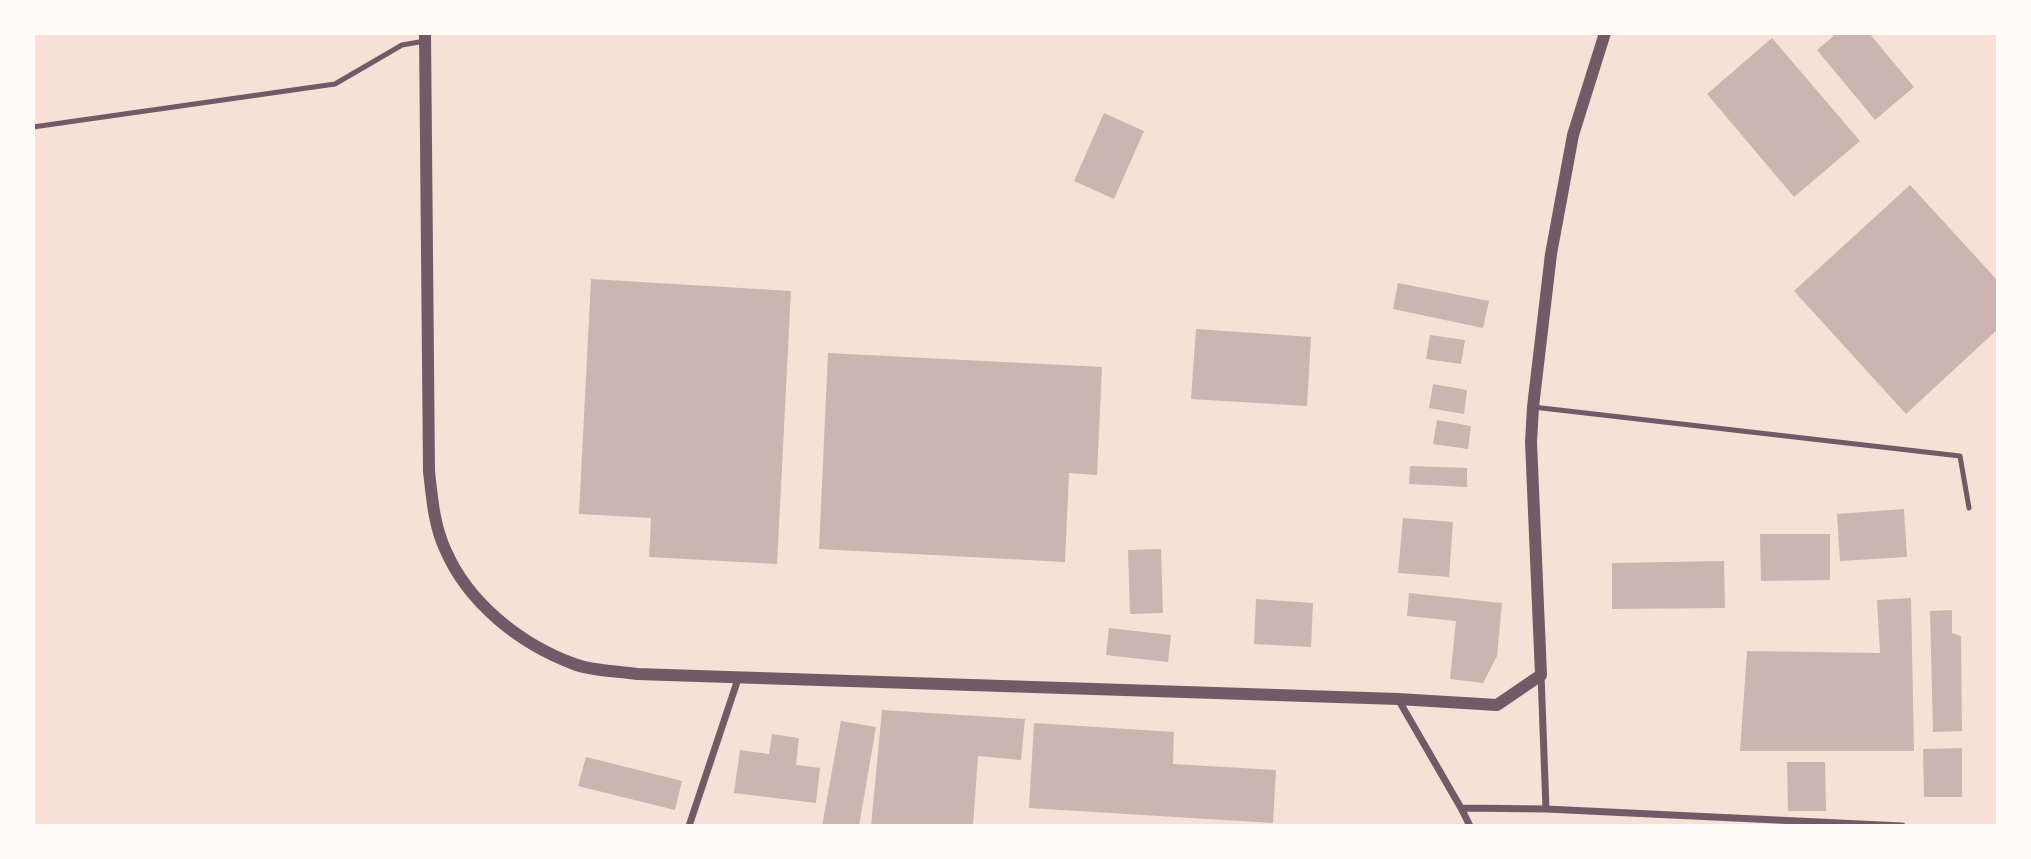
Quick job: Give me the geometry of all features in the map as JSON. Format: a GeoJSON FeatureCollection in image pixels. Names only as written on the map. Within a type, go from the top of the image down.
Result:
{"type":"FeatureCollection","features":[{"type":"Feature","properties":{"kind":"street"},"geometry":{"type":"LineString","coordinates":[[1546,809],[1531,442],[1533,407],[1552,254],[1573,135],[1605,33]]}},
{"type":"Feature","properties":{"kind":"street"},"geometry":{"type":"LineString","coordinates":[[425,37],[429,471],[434,512],[445,549],[463,582],[493,616],[530,642],[575,665],[637,674],[1398,699],[1497,705],[1541,675]]}},
{"type":"Feature","properties":{"kind":"street"},"geometry":{"type":"LineString","coordinates":[[689,826],[738,679]]}},
{"type":"Feature","properties":{"kind":"street"},"geometry":{"type":"LineString","coordinates":[[1398,699],[1470,826]]}},
{"type":"Feature","properties":{"kind":"street"},"geometry":{"type":"LineString","coordinates":[[1461,808],[1546,809],[1902,826]]}},
{"type":"Feature","properties":{"kind":"street"},"geometry":{"type":"LineString","coordinates":[[1655,814],[1655,826]]}},
{"type":"Feature","properties":{"kind":"lane"},"geometry":{"type":"LineString","coordinates":[[33,127],[335,84],[402,45],[425,37]]}},
{"type":"Feature","properties":{"kind":"lane"},"geometry":{"type":"LineString","coordinates":[[1533,407],[1960,456],[1969,508]]}},
{"type":"Feature","properties":{"kind":"building"},"geometry":{"type":"Polygon","coordinates":[[[1837,33],[1869,33],[1914,87],[1875,120],[1817,50],[1837,33]]]}},
{"type":"Feature","properties":{"kind":"building"},"geometry":{"type":"Polygon","coordinates":[[[1772,38],[1860,141],[1794,197],[1707,94],[1772,38]]]}},
{"type":"Feature","properties":{"kind":"building"},"geometry":{"type":"Polygon","coordinates":[[[1104,113],[1144,131],[1114,199],[1074,181],[1104,113]]]}},
{"type":"Feature","properties":{"kind":"building"},"geometry":{"type":"Polygon","coordinates":[[[1910,185],[1998,281],[1998,329],[1906,414],[1794,291],[1910,185]]]}},
{"type":"Feature","properties":{"kind":"building"},"geometry":{"type":"Polygon","coordinates":[[[591,279],[791,291],[777,564],[649,557],[651,518],[579,514],[591,279]]]}},
{"type":"Feature","properties":{"kind":"building"},"geometry":{"type":"Polygon","coordinates":[[[1398,283],[1489,301],[1483,328],[1393,309],[1398,283]]]}},
{"type":"Feature","properties":{"kind":"building"},"geometry":{"type":"Polygon","coordinates":[[[1196,329],[1311,337],[1307,406],[1191,399],[1196,329]]]}},
{"type":"Feature","properties":{"kind":"building"},"geometry":{"type":"Polygon","coordinates":[[[1430,335],[1465,340],[1461,364],[1426,359],[1430,335]]]}},
{"type":"Feature","properties":{"kind":"building"},"geometry":{"type":"Polygon","coordinates":[[[828,353],[1102,367],[1097,475],[1069,473],[1065,562],[819,549],[828,353]]]}},
{"type":"Feature","properties":{"kind":"building"},"geometry":{"type":"Polygon","coordinates":[[[1433,384],[1467,390],[1464,414],[1429,408],[1433,384]]]}},
{"type":"Feature","properties":{"kind":"building"},"geometry":{"type":"Polygon","coordinates":[[[1437,420],[1471,426],[1468,449],[1433,444],[1437,420]]]}},
{"type":"Feature","properties":{"kind":"building"},"geometry":{"type":"Polygon","coordinates":[[[1410,466],[1467,468],[1467,487],[1409,484],[1410,466]]]}},
{"type":"Feature","properties":{"kind":"building"},"geometry":{"type":"Polygon","coordinates":[[[1904,509],[1907,557],[1840,561],[1837,514],[1904,509]]]}},
{"type":"Feature","properties":{"kind":"building"},"geometry":{"type":"Polygon","coordinates":[[[1403,518],[1453,522],[1449,577],[1398,573],[1403,518]]]}},
{"type":"Feature","properties":{"kind":"building"},"geometry":{"type":"Polygon","coordinates":[[[1760,534],[1830,534],[1830,580],[1761,581],[1760,534]]]}},
{"type":"Feature","properties":{"kind":"building"},"geometry":{"type":"Polygon","coordinates":[[[1161,549],[1163,613],[1130,614],[1128,550],[1161,549]]]}},
{"type":"Feature","properties":{"kind":"building"},"geometry":{"type":"Polygon","coordinates":[[[1724,561],[1725,608],[1612,609],[1612,563],[1724,561]]]}},
{"type":"Feature","properties":{"kind":"building"},"geometry":{"type":"Polygon","coordinates":[[[1409,593],[1502,603],[1497,656],[1483,683],[1450,679],[1456,621],[1407,616],[1409,593]]]}},
{"type":"Feature","properties":{"kind":"building"},"geometry":{"type":"Polygon","coordinates":[[[1911,598],[1914,751],[1740,751],[1747,651],[1880,653],[1877,600],[1911,598]]]}},
{"type":"Feature","properties":{"kind":"building"},"geometry":{"type":"Polygon","coordinates":[[[1256,599],[1313,603],[1311,647],[1254,644],[1256,599]]]}},
{"type":"Feature","properties":{"kind":"building"},"geometry":{"type":"Polygon","coordinates":[[[1952,610],[1952,633],[1961,636],[1962,731],[1933,732],[1930,611],[1952,610]]]}},
{"type":"Feature","properties":{"kind":"building"},"geometry":{"type":"Polygon","coordinates":[[[1109,628],[1171,635],[1168,662],[1106,655],[1109,628]]]}},
{"type":"Feature","properties":{"kind":"building"},"geometry":{"type":"Polygon","coordinates":[[[882,710],[1025,719],[1021,760],[978,756],[973,826],[871,826],[882,710]]]}},
{"type":"Feature","properties":{"kind":"building"},"geometry":{"type":"Polygon","coordinates":[[[841,721],[876,727],[859,826],[822,826],[841,721]]]}},
{"type":"Feature","properties":{"kind":"building"},"geometry":{"type":"Polygon","coordinates":[[[1034,723],[1174,732],[1173,764],[1276,770],[1273,823],[1029,808],[1034,723]]]}},
{"type":"Feature","properties":{"kind":"building"},"geometry":{"type":"Polygon","coordinates":[[[772,734],[799,738],[796,765],[820,768],[816,803],[734,793],[740,750],[769,754],[772,734]]]}},
{"type":"Feature","properties":{"kind":"building"},"geometry":{"type":"Polygon","coordinates":[[[1962,748],[1962,797],[1924,797],[1923,749],[1962,748]]]}},
{"type":"Feature","properties":{"kind":"building"},"geometry":{"type":"Polygon","coordinates":[[[586,757],[682,781],[675,810],[578,786],[586,757]]]}},
{"type":"Feature","properties":{"kind":"building"},"geometry":{"type":"Polygon","coordinates":[[[1787,762],[1825,762],[1826,811],[1788,811],[1787,762]]]}}]}
